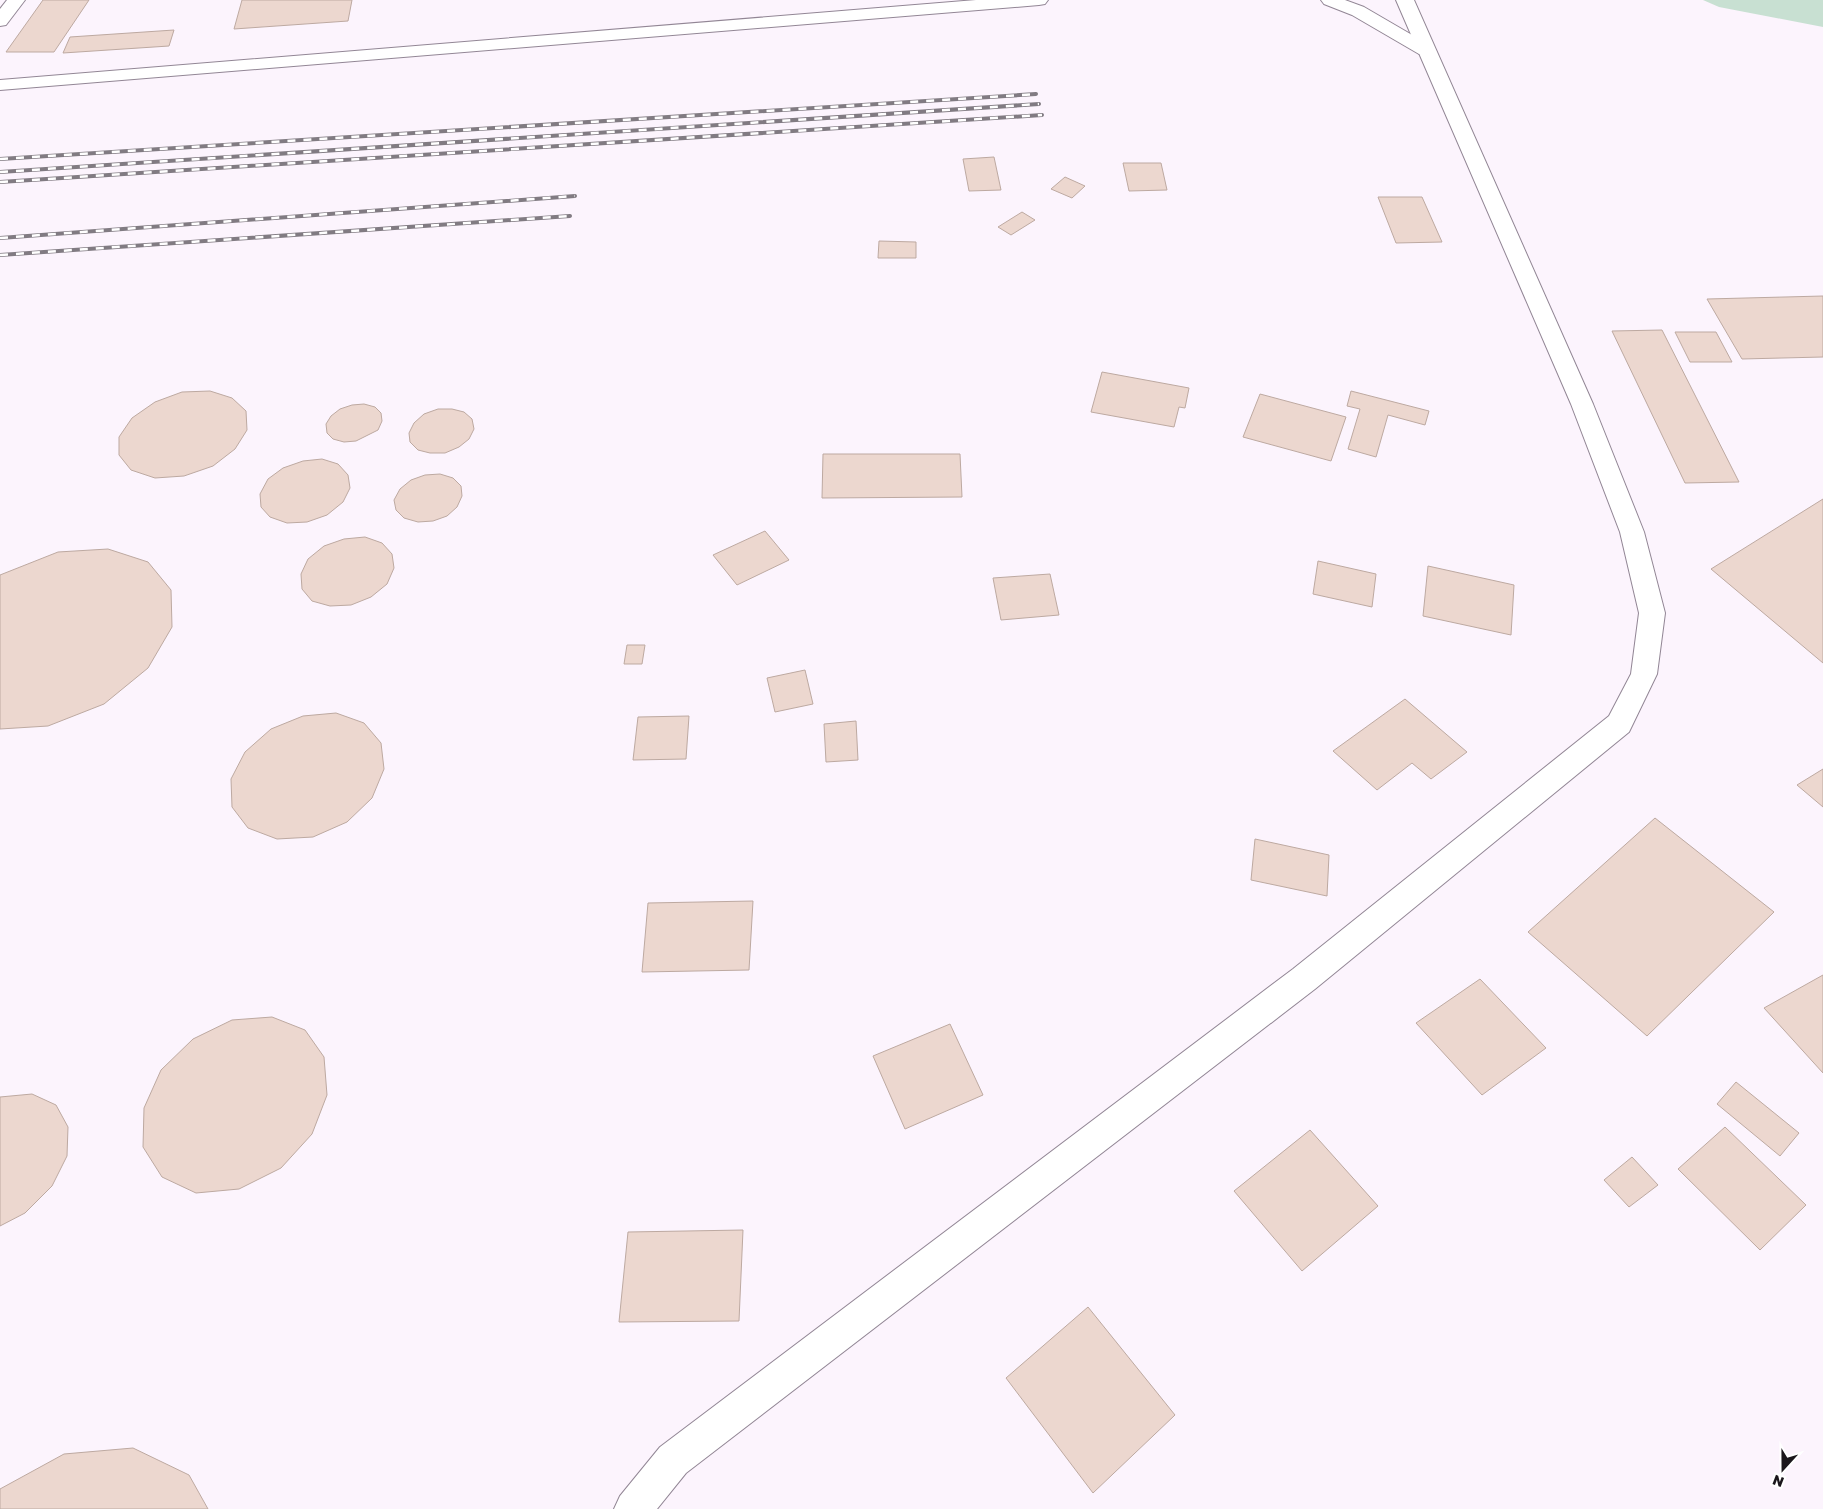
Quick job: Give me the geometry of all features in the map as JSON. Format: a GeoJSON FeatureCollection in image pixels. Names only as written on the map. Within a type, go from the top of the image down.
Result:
{"type":"FeatureCollection","features":[{"type":"Feature","properties":{"kind":"street"},"geometry":{"type":"LineString","coordinates":[[0,21],[16,0]]}},
{"type":"Feature","properties":{"kind":"street"},"geometry":{"type":"LineString","coordinates":[[0,85],[949,4],[1039,0]]}},
{"type":"Feature","properties":{"kind":"street"},"geometry":{"type":"LineString","coordinates":[[1330,0],[1358,10],[1425,50]]}},
{"type":"Feature","properties":{"kind":"street"},"geometry":{"type":"LineString","coordinates":[[633,1509],[673,1460],[1304,979],[1619,724],[1644,674],[1652,614],[1632,532],[1582,404],[1425,50],[1405,0]]}},
{"type":"Feature","properties":{"kind":"green space"},"geometry":{"type":"Polygon","coordinates":[[[1703,0],[1823,0],[1823,27],[1719,7],[1703,0]]]}},
{"type":"Feature","properties":{"kind":"building"},"geometry":{"type":"Polygon","coordinates":[[[43,0],[89,0],[54,52],[6,52],[43,0]]]}},
{"type":"Feature","properties":{"kind":"building"},"geometry":{"type":"Polygon","coordinates":[[[242,0],[352,0],[348,21],[234,29],[242,0]]]}},
{"type":"Feature","properties":{"kind":"building"},"geometry":{"type":"Polygon","coordinates":[[[174,30],[169,46],[63,53],[70,37],[174,30]]]}},
{"type":"Feature","properties":{"kind":"building"},"geometry":{"type":"Polygon","coordinates":[[[994,157],[1001,190],[969,191],[963,159],[994,157]]]}},
{"type":"Feature","properties":{"kind":"building"},"geometry":{"type":"Polygon","coordinates":[[[1123,163],[1161,163],[1167,190],[1129,191],[1123,163]]]}},
{"type":"Feature","properties":{"kind":"building"},"geometry":{"type":"Polygon","coordinates":[[[1065,177],[1085,186],[1072,198],[1051,189],[1065,177]]]}},
{"type":"Feature","properties":{"kind":"building"},"geometry":{"type":"Polygon","coordinates":[[[1378,197],[1422,197],[1442,242],[1396,243],[1378,197]]]}},
{"type":"Feature","properties":{"kind":"building"},"geometry":{"type":"Polygon","coordinates":[[[1022,212],[1035,220],[1011,235],[998,227],[1022,212]]]}},
{"type":"Feature","properties":{"kind":"building"},"geometry":{"type":"Polygon","coordinates":[[[879,241],[916,242],[916,258],[878,258],[879,241]]]}},
{"type":"Feature","properties":{"kind":"building"},"geometry":{"type":"Polygon","coordinates":[[[1823,296],[1823,357],[1742,359],[1707,299],[1823,296]]]}},
{"type":"Feature","properties":{"kind":"building"},"geometry":{"type":"Polygon","coordinates":[[[1662,330],[1739,482],[1685,483],[1612,331],[1662,330]]]}},
{"type":"Feature","properties":{"kind":"building"},"geometry":{"type":"Polygon","coordinates":[[[1675,332],[1716,332],[1732,362],[1690,362],[1675,332]]]}},
{"type":"Feature","properties":{"kind":"building"},"geometry":{"type":"Polygon","coordinates":[[[1102,372],[1189,388],[1185,408],[1179,407],[1174,427],[1091,412],[1102,372]]]}},
{"type":"Feature","properties":{"kind":"building"},"geometry":{"type":"Polygon","coordinates":[[[210,391],[232,398],[246,411],[247,430],[235,449],[213,466],[184,476],[155,478],[131,470],[119,455],[119,437],[132,418],[155,402],[182,392],[210,391]]]}},
{"type":"Feature","properties":{"kind":"building"},"geometry":{"type":"Polygon","coordinates":[[[1351,391],[1429,411],[1425,425],[1388,415],[1376,457],[1348,449],[1360,409],[1347,406],[1351,391]]]}},
{"type":"Feature","properties":{"kind":"building"},"geometry":{"type":"Polygon","coordinates":[[[1260,394],[1346,417],[1331,461],[1243,437],[1260,394]]]}},
{"type":"Feature","properties":{"kind":"building"},"geometry":{"type":"Polygon","coordinates":[[[364,404],[375,407],[381,413],[382,421],[378,430],[356,441],[344,442],[333,439],[327,433],[326,424],[331,416],[340,409],[364,404]]]}},
{"type":"Feature","properties":{"kind":"building"},"geometry":{"type":"Polygon","coordinates":[[[438,409],[452,409],[464,412],[472,419],[474,429],[469,439],[459,447],[445,453],[430,453],[418,450],[410,442],[409,433],[414,423],[424,414],[438,409]]]}},
{"type":"Feature","properties":{"kind":"building"},"geometry":{"type":"Polygon","coordinates":[[[823,454],[960,454],[962,497],[822,498],[823,454]]]}},
{"type":"Feature","properties":{"kind":"building"},"geometry":{"type":"Polygon","coordinates":[[[322,459],[338,464],[348,475],[350,488],[343,502],[327,515],[307,522],[287,523],[270,517],[261,507],[260,494],[268,479],[283,468],[303,461],[322,459]]]}},
{"type":"Feature","properties":{"kind":"building"},"geometry":{"type":"Polygon","coordinates":[[[440,474],[453,478],[461,486],[462,496],[457,507],[447,516],[433,521],[418,522],[404,518],[396,510],[394,500],[400,489],[411,480],[425,475],[440,474]]]}},
{"type":"Feature","properties":{"kind":"building"},"geometry":{"type":"Polygon","coordinates":[[[1823,499],[1823,663],[1711,569],[1823,499]]]}},
{"type":"Feature","properties":{"kind":"building"},"geometry":{"type":"Polygon","coordinates":[[[765,531],[789,560],[737,585],[713,555],[765,531]]]}},
{"type":"Feature","properties":{"kind":"building"},"geometry":{"type":"Polygon","coordinates":[[[365,537],[382,543],[392,554],[394,568],[387,584],[371,597],[351,605],[330,606],[312,601],[302,589],[301,574],[308,559],[324,546],[344,539],[365,537]]]}},
{"type":"Feature","properties":{"kind":"building"},"geometry":{"type":"Polygon","coordinates":[[[108,549],[148,562],[171,590],[172,627],[148,668],[104,704],[48,726],[0,729],[0,575],[58,552],[108,549]]]}},
{"type":"Feature","properties":{"kind":"building"},"geometry":{"type":"Polygon","coordinates":[[[1318,561],[1376,574],[1372,607],[1313,594],[1318,561]]]}},
{"type":"Feature","properties":{"kind":"building"},"geometry":{"type":"Polygon","coordinates":[[[1428,566],[1514,585],[1511,635],[1423,616],[1428,566]]]}},
{"type":"Feature","properties":{"kind":"building"},"geometry":{"type":"Polygon","coordinates":[[[1050,574],[1059,615],[1001,620],[993,578],[1050,574]]]}},
{"type":"Feature","properties":{"kind":"building"},"geometry":{"type":"Polygon","coordinates":[[[627,645],[645,645],[642,664],[624,664],[627,645]]]}},
{"type":"Feature","properties":{"kind":"building"},"geometry":{"type":"Polygon","coordinates":[[[805,670],[813,704],[775,712],[767,678],[805,670]]]}},
{"type":"Feature","properties":{"kind":"building"},"geometry":{"type":"Polygon","coordinates":[[[1405,699],[1467,752],[1431,779],[1412,763],[1377,790],[1333,751],[1405,699]]]}},
{"type":"Feature","properties":{"kind":"building"},"geometry":{"type":"Polygon","coordinates":[[[336,713],[364,723],[381,743],[384,769],[372,798],[347,822],[313,837],[277,839],[248,828],[232,807],[231,779],[245,752],[271,729],[303,716],[336,713]]]}},
{"type":"Feature","properties":{"kind":"building"},"geometry":{"type":"Polygon","coordinates":[[[689,716],[686,759],[633,760],[638,717],[689,716]]]}},
{"type":"Feature","properties":{"kind":"building"},"geometry":{"type":"Polygon","coordinates":[[[856,721],[858,760],[826,762],[824,724],[856,721]]]}},
{"type":"Feature","properties":{"kind":"building"},"geometry":{"type":"Polygon","coordinates":[[[1823,769],[1823,807],[1797,785],[1823,769]]]}},
{"type":"Feature","properties":{"kind":"building"},"geometry":{"type":"Polygon","coordinates":[[[1655,818],[1774,912],[1647,1036],[1528,932],[1655,818]]]}},
{"type":"Feature","properties":{"kind":"building"},"geometry":{"type":"Polygon","coordinates":[[[1255,839],[1329,855],[1327,896],[1251,880],[1255,839]]]}},
{"type":"Feature","properties":{"kind":"building"},"geometry":{"type":"Polygon","coordinates":[[[753,901],[749,970],[642,972],[648,903],[753,901]]]}},
{"type":"Feature","properties":{"kind":"building"},"geometry":{"type":"Polygon","coordinates":[[[1823,975],[1823,1073],[1764,1008],[1823,975]]]}},
{"type":"Feature","properties":{"kind":"building"},"geometry":{"type":"Polygon","coordinates":[[[1480,979],[1546,1048],[1482,1095],[1416,1023],[1480,979]]]}},
{"type":"Feature","properties":{"kind":"building"},"geometry":{"type":"Polygon","coordinates":[[[272,1017],[305,1030],[324,1057],[327,1095],[312,1134],[281,1168],[239,1189],[196,1193],[162,1177],[143,1147],[144,1108],[161,1070],[193,1039],[232,1020],[272,1017]]]}},
{"type":"Feature","properties":{"kind":"building"},"geometry":{"type":"Polygon","coordinates":[[[950,1024],[983,1095],[905,1129],[873,1056],[950,1024]]]}},
{"type":"Feature","properties":{"kind":"building"},"geometry":{"type":"Polygon","coordinates":[[[1736,1082],[1799,1133],[1780,1156],[1717,1104],[1736,1082]]]}},
{"type":"Feature","properties":{"kind":"building"},"geometry":{"type":"Polygon","coordinates":[[[32,1094],[56,1105],[68,1127],[67,1156],[52,1186],[25,1213],[0,1226],[0,1097],[32,1094]]]}},
{"type":"Feature","properties":{"kind":"building"},"geometry":{"type":"Polygon","coordinates":[[[1725,1127],[1806,1205],[1760,1250],[1678,1169],[1725,1127]]]}},
{"type":"Feature","properties":{"kind":"building"},"geometry":{"type":"Polygon","coordinates":[[[1310,1130],[1378,1206],[1302,1271],[1234,1191],[1310,1130]]]}},
{"type":"Feature","properties":{"kind":"building"},"geometry":{"type":"Polygon","coordinates":[[[1632,1157],[1658,1185],[1629,1207],[1604,1180],[1632,1157]]]}},
{"type":"Feature","properties":{"kind":"building"},"geometry":{"type":"Polygon","coordinates":[[[743,1230],[739,1321],[619,1322],[628,1232],[743,1230]]]}},
{"type":"Feature","properties":{"kind":"building"},"geometry":{"type":"Polygon","coordinates":[[[1088,1307],[1175,1415],[1093,1493],[1006,1378],[1088,1307]]]}},
{"type":"Feature","properties":{"kind":"building"},"geometry":{"type":"Polygon","coordinates":[[[133,1448],[189,1475],[208,1509],[0,1509],[0,1489],[64,1454],[133,1448]]]}},
{"type":"Feature","properties":{"kind":"railway"},"geometry":{"type":"LineString","coordinates":[[0,159],[1036,94]]}},
{"type":"Feature","properties":{"kind":"railway"},"geometry":{"type":"LineString","coordinates":[[0,172],[1039,104]]}},
{"type":"Feature","properties":{"kind":"railway"},"geometry":{"type":"LineString","coordinates":[[0,182],[1042,115]]}},
{"type":"Feature","properties":{"kind":"railway"},"geometry":{"type":"LineString","coordinates":[[0,238],[575,196]]}},
{"type":"Feature","properties":{"kind":"railway"},"geometry":{"type":"LineString","coordinates":[[0,255],[570,216]]}}]}
